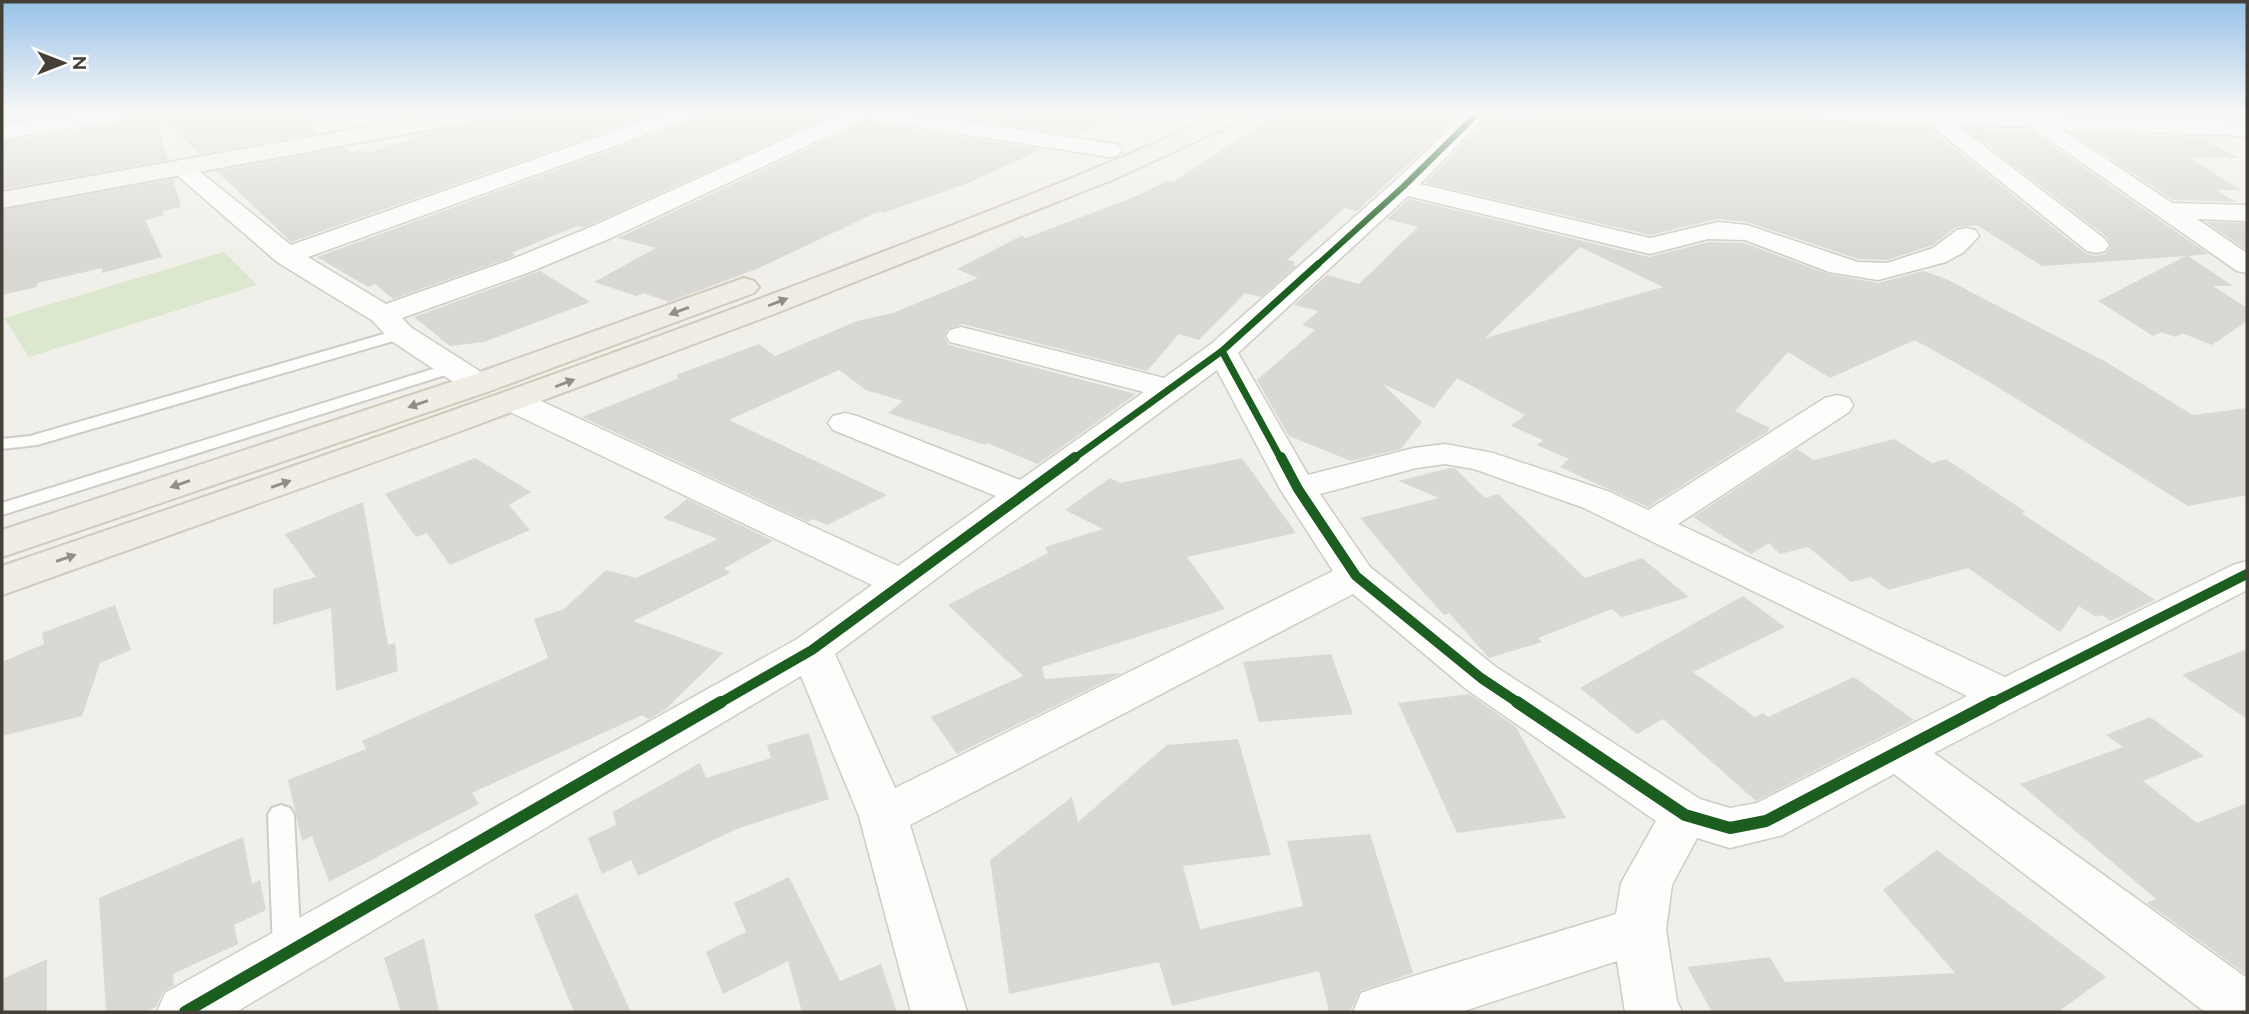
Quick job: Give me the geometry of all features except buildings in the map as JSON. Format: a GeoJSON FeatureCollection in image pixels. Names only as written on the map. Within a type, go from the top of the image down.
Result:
{"type":"FeatureCollection","features":[{"type":"Feature","properties":{"kind":"main road"},"geometry":{"type":"LineString","coordinates":[[2,581],[516,402],[961,219],[1088,160]]}},
{"type":"Feature","properties":{"kind":"main road"},"geometry":{"type":"LineString","coordinates":[[2,544],[465,376],[1138,160]]}},
{"type":"Feature","properties":{"kind":"street"},"geometry":{"type":"LineString","coordinates":[[2,200],[223,160]]}},
{"type":"Feature","properties":{"kind":"street"},"geometry":{"type":"LineString","coordinates":[[287,256],[553,160]]}},
{"type":"Feature","properties":{"kind":"street"},"geometry":{"type":"LineString","coordinates":[[392,324],[757,160]]}},
{"type":"Feature","properties":{"kind":"street"},"geometry":{"type":"LineString","coordinates":[[185,1012],[812,650],[1222,351],[1430,160]]}},
{"type":"Feature","properties":{"kind":"street"},"geometry":{"type":"LineString","coordinates":[[1989,160],[2096,245]]}},
{"type":"Feature","properties":{"kind":"street"},"geometry":{"type":"LineString","coordinates":[[2093,160],[2247,265]]}},
{"type":"Feature","properties":{"kind":"street"},"geometry":{"type":"LineString","coordinates":[[181,168],[287,256],[392,324],[465,376]]}},
{"type":"Feature","properties":{"kind":"street"},"geometry":{"type":"LineString","coordinates":[[1403,187],[1650,246],[1670,244],[1702,231],[1728,230],[1748,234],[1830,265],[1880,272],[1918,262],[1954,248],[1966,236]]}},
{"type":"Feature","properties":{"kind":"street"},"geometry":{"type":"LineString","coordinates":[[2163,210],[2247,213]]}},
{"type":"Feature","properties":{"kind":"street"},"geometry":{"type":"LineString","coordinates":[[961,336],[1170,389]]}},
{"type":"Feature","properties":{"kind":"street"},"geometry":{"type":"LineString","coordinates":[[1222,351],[1298,489],[1356,576],[1481,678],[1685,815],[1730,828],[1766,821],[1897,751],[2247,574]]}},
{"type":"Feature","properties":{"kind":"street"},"geometry":{"type":"LineString","coordinates":[[516,402],[901,583]]}},
{"type":"Feature","properties":{"kind":"street"},"geometry":{"type":"LineString","coordinates":[[1650,525],[1837,405]]}},
{"type":"Feature","properties":{"kind":"street"},"geometry":{"type":"LineString","coordinates":[[845,423],[1023,494]]}},
{"type":"Feature","properties":{"kind":"street"},"geometry":{"type":"LineString","coordinates":[[1298,489],[1414,458],[1445,454],[1481,460],[1597,500],[2005,696]]}},
{"type":"Feature","properties":{"kind":"street"},"geometry":{"type":"LineString","coordinates":[[883,816],[1356,576]]}},
{"type":"Feature","properties":{"kind":"street"},"geometry":{"type":"LineString","coordinates":[[812,650],[883,816],[939,1012]]}},
{"type":"Feature","properties":{"kind":"street"},"geometry":{"type":"LineString","coordinates":[[1897,751],[2247,1011]]}},
{"type":"Feature","properties":{"kind":"street"},"geometry":{"type":"LineString","coordinates":[[1654,1012],[1650,1005],[1640,930],[1647,883],[1685,815]]}},
{"type":"Feature","properties":{"kind":"street"},"geometry":{"type":"LineString","coordinates":[[1381,1012],[1640,930]]}},
{"type":"Feature","properties":{"kind":"lane"},"geometry":{"type":"LineString","coordinates":[[2,444],[32,440],[392,324]]}},
{"type":"Feature","properties":{"kind":"lane"},"geometry":{"type":"LineString","coordinates":[[2,509],[465,376]]}},
{"type":"Feature","properties":{"kind":"lane"},"geometry":{"type":"LineString","coordinates":[[281,815],[287,953]]}},
{"type":"Feature","properties":{"kind":"green space"},"geometry":{"type":"Polygon","coordinates":[[[224,252],[257,285],[29,357],[4,318],[224,252]]]}},
{"type":"Feature","properties":{"kind":"cycle path"},"geometry":{"type":"LineString","coordinates":[[185,1012],[812,650],[1222,351],[1430,160]]}},
{"type":"Feature","properties":{"kind":"cycle path"},"geometry":{"type":"LineString","coordinates":[[1222,351],[1298,489],[1356,576],[1481,678],[1685,815],[1730,828],[1766,821],[1897,751],[2247,574]]}}]}
